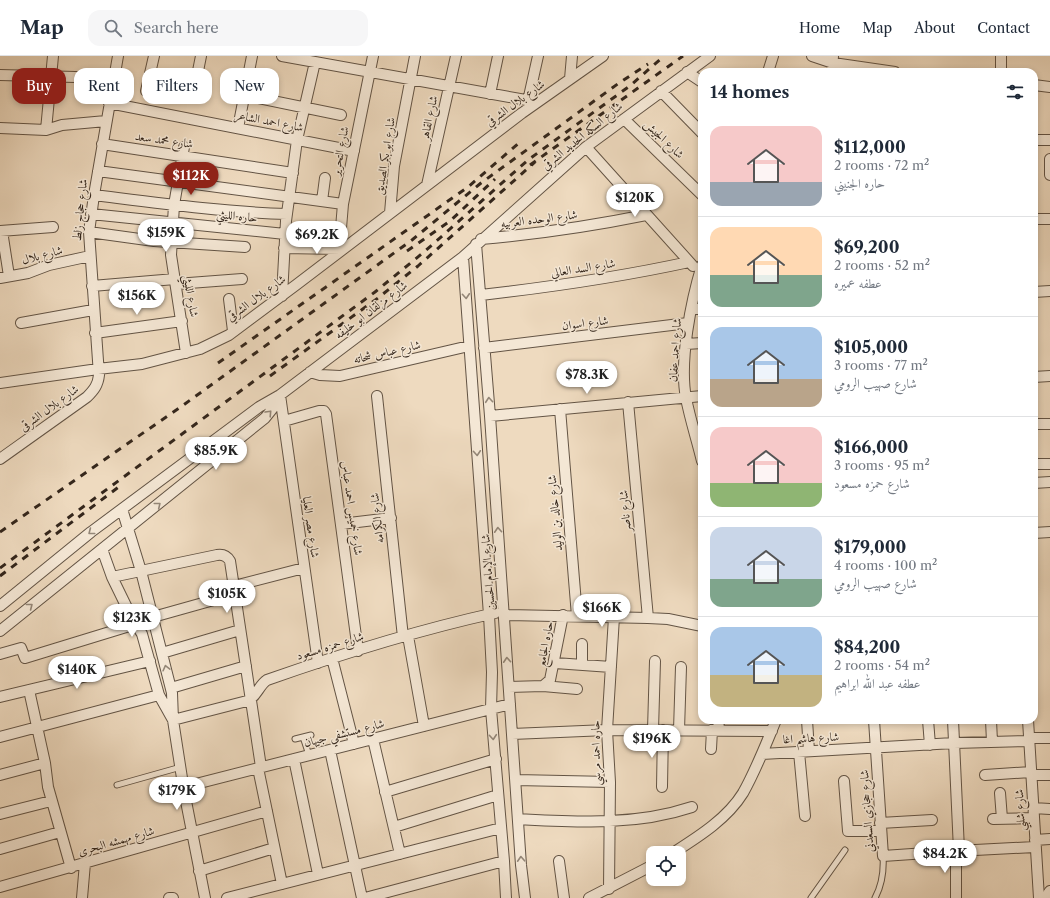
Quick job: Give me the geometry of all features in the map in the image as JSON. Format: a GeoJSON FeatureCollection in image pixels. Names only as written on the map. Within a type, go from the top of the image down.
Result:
{"type":"FeatureCollection","features":[{"type":"Feature","properties":{"kind":"street"},"geometry":{"type":"LineString","coordinates":[[53,68],[54,56]]}},
{"type":"Feature","properties":{"kind":"street","name":"شارع حجاج زلط"},"geometry":{"type":"LineString","coordinates":[[116,68],[118,56]]}},
{"type":"Feature","properties":{"kind":"street"},"geometry":{"type":"LineString","coordinates":[[151,68],[154,56]]}},
{"type":"Feature","properties":{"kind":"street"},"geometry":{"type":"LineString","coordinates":[[198,68],[201,56]]}},
{"type":"Feature","properties":{"kind":"street"},"geometry":{"type":"LineString","coordinates":[[250,68],[252,56]]}},
{"type":"Feature","properties":{"kind":"street","name":"شارع التحرير"},"geometry":{"type":"LineString","coordinates":[[340,250],[343,204],[373,56]]}},
{"type":"Feature","properties":{"kind":"street","name":"شارع ابو بكر الصديق"},"geometry":{"type":"LineString","coordinates":[[390,213],[394,166],[415,56]]}},
{"type":"Feature","properties":{"kind":"street","name":"شارع القاهر"},"geometry":{"type":"LineString","coordinates":[[427,185],[456,56]]}},
{"type":"Feature","properties":{"kind":"street"},"geometry":{"type":"LineString","coordinates":[[490,94],[498,56]]}},
{"type":"Feature","properties":{"kind":"street"},"geometry":{"type":"LineString","coordinates":[[289,57],[314,62],[331,60],[370,72],[533,101],[538,56]]}},
{"type":"Feature","properties":{"kind":"street"},"geometry":{"type":"LineString","coordinates":[[570,79],[572,56]]}},
{"type":"Feature","properties":{"kind":"street","name":"شارع بلال الشرقي"},"geometry":{"type":"LineString","coordinates":[[0,384],[142,364],[200,349],[233,331],[282,296],[340,250],[427,185],[533,101],[570,79],[603,56]]}},
{"type":"Feature","properties":{"kind":"street","name":"شارع السكه الحديد الشرقي"},"geometry":{"type":"LineString","coordinates":[[479,242],[586,147],[686,72],[710,56]]}},
{"type":"Feature","properties":{"kind":"street"},"geometry":{"type":"LineString","coordinates":[[769,68],[773,56]]}},
{"type":"Feature","properties":{"kind":"street"},"geometry":{"type":"LineString","coordinates":[[812,56],[832,64],[854,68]]}},
{"type":"Feature","properties":{"kind":"street"},"geometry":{"type":"LineString","coordinates":[[1001,68],[1002,56]]}},
{"type":"Feature","properties":{"kind":"street"},"geometry":{"type":"LineString","coordinates":[[282,296],[287,214],[297,140],[314,62]]}},
{"type":"Feature","properties":{"kind":"street"},"geometry":{"type":"LineString","coordinates":[[686,72],[698,80]]}},
{"type":"Feature","properties":{"kind":"street"},"geometry":{"type":"LineString","coordinates":[[0,74],[12,74]]}},
{"type":"Feature","properties":{"kind":"street"},"geometry":{"type":"LineString","coordinates":[[1038,86],[1050,87]]}},
{"type":"Feature","properties":{"kind":"street"},"geometry":{"type":"LineString","coordinates":[[661,91],[698,129]]}},
{"type":"Feature","properties":{"kind":"street"},"geometry":{"type":"LineString","coordinates":[[279,103],[341,115]]}},
{"type":"Feature","properties":{"kind":"street"},"geometry":{"type":"LineString","coordinates":[[46,130],[49,104]]}},
{"type":"Feature","properties":{"kind":"street","name":"شارع حجاج زلط"},"geometry":{"type":"LineString","coordinates":[[98,369],[89,232],[109,104]]}},
{"type":"Feature","properties":{"kind":"street","name":"شارع احمد الشاعر"},"geometry":{"type":"LineString","coordinates":[[114,104],[354,151]]}},
{"type":"Feature","properties":{"kind":"street"},"geometry":{"type":"LineString","coordinates":[[238,128],[242,104]]}},
{"type":"Feature","properties":{"kind":"street","name":"شارع الجيش"},"geometry":{"type":"LineString","coordinates":[[624,119],[698,191]]}},
{"type":"Feature","properties":{"kind":"street"},"geometry":{"type":"LineString","coordinates":[[0,128],[46,130],[62,125],[106,121]]}},
{"type":"Feature","properties":{"kind":"street"},"geometry":{"type":"LineString","coordinates":[[1038,140],[1050,140]]}},
{"type":"Feature","properties":{"kind":"street","name":"شارع محمد سعد"},"geometry":{"type":"LineString","coordinates":[[102,144],[183,152],[293,173]]}},
{"type":"Feature","properties":{"kind":"street"},"geometry":{"type":"LineString","coordinates":[[586,147],[690,262],[698,266]]}},
{"type":"Feature","properties":{"kind":"street","name":"شارع الليثي"},"geometry":{"type":"LineString","coordinates":[[183,152],[174,205],[171,255],[186,353]]}},
{"type":"Feature","properties":{"kind":"street"},"geometry":{"type":"LineString","coordinates":[[1050,159],[1050,175]]}},
{"type":"Feature","properties":{"kind":"street"},"geometry":{"type":"LineString","coordinates":[[98,171],[343,204]]}},
{"type":"Feature","properties":{"kind":"street"},"geometry":{"type":"LineString","coordinates":[[322,201],[325,178]]}},
{"type":"Feature","properties":{"kind":"street"},"geometry":{"type":"LineString","coordinates":[[94,194],[174,205],[253,213],[287,214]]}},
{"type":"Feature","properties":{"kind":"street","name":"حاره الليثي"},"geometry":{"type":"LineString","coordinates":[[91,214],[286,234]]}},
{"type":"Feature","properties":{"kind":"street","name":"شارع الوحده العربيه"},"geometry":{"type":"LineString","coordinates":[[479,242],[584,227],[646,214]]}},
{"type":"Feature","properties":{"kind":"street"},"geometry":{"type":"LineString","coordinates":[[1038,220],[1050,219]]}},
{"type":"Feature","properties":{"kind":"street"},"geometry":{"type":"LineString","coordinates":[[5,277],[1,231],[53,227]]}},
{"type":"Feature","properties":{"kind":"street"},"geometry":{"type":"LineString","coordinates":[[89,232],[154,242],[245,247]]}},
{"type":"Feature","properties":{"kind":"street","name":"شارع مزلقان ابو خليفه"},"geometry":{"type":"LineString","coordinates":[[122,509],[259,407],[310,372],[463,257],[479,242]]}},
{"type":"Feature","properties":{"kind":"street","name":"شارع الإمام الحسين"},"geometry":{"type":"LineString","coordinates":[[479,242],[484,348],[521,865],[525,898]]}},
{"type":"Feature","properties":{"kind":"street"},"geometry":{"type":"LineString","coordinates":[[284,248],[340,250]]}},
{"type":"Feature","properties":{"kind":"street","name":"شارع بلال"},"geometry":{"type":"LineString","coordinates":[[5,277],[28,273],[49,265],[90,256]]}},
{"type":"Feature","properties":{"kind":"street","name":"شارع الإمام الحسين"},"geometry":{"type":"LineString","coordinates":[[463,257],[489,615],[492,666],[491,709],[506,898]]}},
{"type":"Feature","properties":{"kind":"street","name":"شارع السد العالي"},"geometry":{"type":"LineString","coordinates":[[481,295],[583,282],[690,262]]}},
{"type":"Feature","properties":{"kind":"street"},"geometry":{"type":"LineString","coordinates":[[92,286],[242,279]]}},
{"type":"Feature","properties":{"kind":"street","name":"شارع احمد عفان"},"geometry":{"type":"LineString","coordinates":[[698,280],[688,323],[684,373],[686,397],[698,445]]}},
{"type":"Feature","properties":{"kind":"street"},"geometry":{"type":"LineString","coordinates":[[1038,292],[1050,291]]}},
{"type":"Feature","properties":{"kind":"street"},"geometry":{"type":"LineString","coordinates":[[229,299],[233,331]]}},
{"type":"Feature","properties":{"kind":"street"},"geometry":{"type":"LineString","coordinates":[[691,309],[698,308]]}},
{"type":"Feature","properties":{"kind":"street"},"geometry":{"type":"LineString","coordinates":[[21,323],[94,310]]}},
{"type":"Feature","properties":{"kind":"street"},"geometry":{"type":"LineString","coordinates":[[95,333],[182,322]]}},
{"type":"Feature","properties":{"kind":"street","name":"شارع اسوان"},"geometry":{"type":"LineString","coordinates":[[484,348],[688,323]]}},
{"type":"Feature","properties":{"kind":"street"},"geometry":{"type":"LineString","coordinates":[[686,344],[698,343]]}},
{"type":"Feature","properties":{"kind":"street","name":"شارع عباس شحاته"},"geometry":{"type":"LineString","coordinates":[[310,372],[330,377],[345,375],[469,346]]}},
{"type":"Feature","properties":{"kind":"street","name":"شارع بلال الشرقى"},"geometry":{"type":"LineString","coordinates":[[0,459],[87,397],[96,387],[98,381],[98,369]]}},
{"type":"Feature","properties":{"kind":"street"},"geometry":{"type":"LineString","coordinates":[[1038,377],[1050,376]]}},
{"type":"Feature","properties":{"kind":"street","name":"شارع مزلقان ابو خليفه"},"geometry":{"type":"LineString","coordinates":[[127,529],[265,418],[277,403],[280,394]]}},
{"type":"Feature","properties":{"kind":"street","name":"شارع مصر العليا"},"geometry":{"type":"LineString","coordinates":[[280,394],[318,663]]}},
{"type":"Feature","properties":{"kind":"street","name":"شارع الكرامه"},"geometry":{"type":"LineString","coordinates":[[376,396],[406,636],[424,726]]}},
{"type":"Feature","properties":{"kind":"street"},"geometry":{"type":"LineString","coordinates":[[490,416],[698,396]]}},
{"type":"Feature","properties":{"kind":"street","name":"شارع ناصر"},"geometry":{"type":"LineString","coordinates":[[628,402],[648,618]]}},
{"type":"Feature","properties":{"kind":"street","name":"شارع خالد بن الوليد"},"geometry":{"type":"LineString","coordinates":[[560,409],[577,616]]}},
{"type":"Feature","properties":{"kind":"street","name":"شارع خميس احمد عباس"},"geometry":{"type":"LineString","coordinates":[[284,421],[319,410],[324,411],[326,414],[358,651]]}},
{"type":"Feature","properties":{"kind":"street"},"geometry":{"type":"LineString","coordinates":[[1038,424],[1050,424]]}},
{"type":"Feature","properties":{"kind":"street"},"geometry":{"type":"LineString","coordinates":[[1038,464],[1050,464]]}},
{"type":"Feature","properties":{"kind":"street"},"geometry":{"type":"LineString","coordinates":[[1038,483],[1050,482]]}},
{"type":"Feature","properties":{"kind":"street"},"geometry":{"type":"LineString","coordinates":[[0,606],[91,532],[122,509],[141,571],[171,688],[174,703],[173,720],[205,898]]}},
{"type":"Feature","properties":{"kind":"street"},"geometry":{"type":"LineString","coordinates":[[341,524],[391,518]]}},
{"type":"Feature","properties":{"kind":"street"},"geometry":{"type":"LineString","coordinates":[[0,631],[127,529]]}},
{"type":"Feature","properties":{"kind":"street"},"geometry":{"type":"LineString","coordinates":[[1038,533],[1050,532]]}},
{"type":"Feature","properties":{"kind":"street"},"geometry":{"type":"LineString","coordinates":[[102,549],[112,577],[133,620],[142,634],[159,695],[173,720]]}},
{"type":"Feature","properties":{"kind":"street"},"geometry":{"type":"LineString","coordinates":[[112,577],[223,554],[230,561],[260,768],[282,884]]}},
{"type":"Feature","properties":{"kind":"street"},"geometry":{"type":"LineString","coordinates":[[0,654],[21,648],[25,658],[152,613],[234,590],[304,568]]}},
{"type":"Feature","properties":{"kind":"street","name":"شارع حمزه مسعود"},"geometry":{"type":"LineString","coordinates":[[251,700],[263,683],[332,658],[406,636],[489,615],[504,613],[648,618],[668,619],[698,625]]}},
{"type":"Feature","properties":{"kind":"street","name":"حاره الجامع"},"geometry":{"type":"LineString","coordinates":[[543,686],[550,680],[555,663],[563,616]]}},
{"type":"Feature","properties":{"kind":"street","name":"حاره احمد مرسي"},"geometry":{"type":"LineString","coordinates":[[609,889],[610,782],[607,730],[614,617]]}},
{"type":"Feature","properties":{"kind":"street"},"geometry":{"type":"LineString","coordinates":[[162,653],[240,630]]}},
{"type":"Feature","properties":{"kind":"street"},"geometry":{"type":"LineString","coordinates":[[582,644],[582,665]]}},
{"type":"Feature","properties":{"kind":"street"},"geometry":{"type":"LineString","coordinates":[[332,658],[354,744]]}},
{"type":"Feature","properties":{"kind":"street"},"geometry":{"type":"LineString","coordinates":[[655,661],[662,787]]}},
{"type":"Feature","properties":{"kind":"street"},"geometry":{"type":"LineString","coordinates":[[0,697],[150,662]]}},
{"type":"Feature","properties":{"kind":"street"},"geometry":{"type":"LineString","coordinates":[[555,663],[611,667]]}},
{"type":"Feature","properties":{"kind":"street"},"geometry":{"type":"LineString","coordinates":[[171,688],[246,666]]}},
{"type":"Feature","properties":{"kind":"street"},"geometry":{"type":"LineString","coordinates":[[680,730],[681,667]]}},
{"type":"Feature","properties":{"kind":"street"},"geometry":{"type":"LineString","coordinates":[[509,687],[543,686],[577,689]]}},
{"type":"Feature","properties":{"kind":"street"},"geometry":{"type":"LineString","coordinates":[[29,690],[45,763],[51,801],[70,868]]}},
{"type":"Feature","properties":{"kind":"street"},"geometry":{"type":"LineString","coordinates":[[0,737],[159,695]]}},
{"type":"Feature","properties":{"kind":"street"},"geometry":{"type":"LineString","coordinates":[[173,720],[251,700]]}},
{"type":"Feature","properties":{"kind":"street","name":"شارع مستشفي جيهان"},"geometry":{"type":"LineString","coordinates":[[184,787],[510,704]]}},
{"type":"Feature","properties":{"kind":"street"},"geometry":{"type":"LineString","coordinates":[[712,749],[717,724]]}},
{"type":"Feature","properties":{"kind":"street"},"geometry":{"type":"LineString","coordinates":[[684,846],[698,837],[726,814],[742,794],[762,754],[775,724]]}},
{"type":"Feature","properties":{"kind":"street"},"geometry":{"type":"LineString","coordinates":[[805,816],[804,751],[807,724]]}},
{"type":"Feature","properties":{"kind":"street","name":"شارع حجازي السعدني"},"geometry":{"type":"LineString","coordinates":[[874,724],[883,856]]}},
{"type":"Feature","properties":{"kind":"street"},"geometry":{"type":"LineString","coordinates":[[928,724],[930,745]]}},
{"type":"Feature","properties":{"kind":"street"},"geometry":{"type":"LineString","coordinates":[[953,724],[957,850],[956,898]]}},
{"type":"Feature","properties":{"kind":"street"},"geometry":{"type":"LineString","coordinates":[[991,724],[992,742]]}},
{"type":"Feature","properties":{"kind":"street","name":"شارع شلبي"},"geometry":{"type":"LineString","coordinates":[[1028,724],[1039,898]]}},
{"type":"Feature","properties":{"kind":"street"},"geometry":{"type":"LineString","coordinates":[[512,734],[607,730],[772,731]]}},
{"type":"Feature","properties":{"kind":"street","name":"شارع هاشم اغا"},"geometry":{"type":"LineString","coordinates":[[762,754],[1050,738]]}},
{"type":"Feature","properties":{"kind":"street"},"geometry":{"type":"LineString","coordinates":[[373,739],[400,854]]}},
{"type":"Feature","properties":{"kind":"street"},"geometry":{"type":"LineString","coordinates":[[330,750],[362,898]]}},
{"type":"Feature","properties":{"kind":"street"},"geometry":{"type":"LineString","coordinates":[[294,759],[318,874]]}},
{"type":"Feature","properties":{"kind":"street"},"geometry":{"type":"LineString","coordinates":[[385,792],[496,759]]}},
{"type":"Feature","properties":{"kind":"street"},"geometry":{"type":"LineString","coordinates":[[0,775],[45,763]]}},
{"type":"Feature","properties":{"kind":"street"},"geometry":{"type":"LineString","coordinates":[[984,775],[1031,773],[1050,775]]}},
{"type":"Feature","properties":{"kind":"street"},"geometry":{"type":"LineString","coordinates":[[516,780],[610,782]]}},
{"type":"Feature","properties":{"kind":"street"},"geometry":{"type":"LineString","coordinates":[[844,781],[849,836],[881,827],[932,820]]}},
{"type":"Feature","properties":{"kind":"street"},"geometry":{"type":"LineString","coordinates":[[1000,793],[997,819],[1050,809]]}},
{"type":"Feature","properties":{"kind":"street"},"geometry":{"type":"LineString","coordinates":[[394,827],[498,796]]}},
{"type":"Feature","properties":{"kind":"street"},"geometry":{"type":"LineString","coordinates":[[0,814],[51,801]]}},
{"type":"Feature","properties":{"kind":"street"},"geometry":{"type":"LineString","coordinates":[[518,819],[609,822],[651,818],[692,807]]}},
{"type":"Feature","properties":{"kind":"street","name":"شارع مهمشه البحرى"},"geometry":{"type":"LineString","coordinates":[[0,887],[267,811]]}},
{"type":"Feature","properties":{"kind":"street"},"geometry":{"type":"LineString","coordinates":[[227,898],[501,828]]}},
{"type":"Feature","properties":{"kind":"street"},"geometry":{"type":"LineString","coordinates":[[0,849],[60,832]]}},
{"type":"Feature","properties":{"kind":"street"},"geometry":{"type":"LineString","coordinates":[[883,856],[1035,844],[1050,839]]}},
{"type":"Feature","properties":{"kind":"street"},"geometry":{"type":"LineString","coordinates":[[199,871],[274,848]]}},
{"type":"Feature","properties":{"kind":"street"},"geometry":{"type":"LineString","coordinates":[[365,898],[504,861]]}},
{"type":"Feature","properties":{"kind":"street"},"geometry":{"type":"LineString","coordinates":[[559,861],[564,898]]}},
{"type":"Feature","properties":{"kind":"street"},"geometry":{"type":"LineString","coordinates":[[82,898],[85,863]]}},
{"type":"Feature","properties":{"kind":"street"},"geometry":{"type":"LineString","coordinates":[[589,898],[646,869]]}},
{"type":"Feature","properties":{"kind":"street"},"geometry":{"type":"LineString","coordinates":[[1045,898],[1050,891]]}},
{"type":"Feature","properties":{"kind":"lane"},"geometry":{"type":"LineString","coordinates":[[295,739],[311,735]]}},
{"type":"Feature","properties":{"kind":"lane"},"geometry":{"type":"LineString","coordinates":[[303,737],[309,755]]}},
{"type":"Feature","properties":{"kind":"lane"},"geometry":{"type":"LineString","coordinates":[[117,785],[181,767]]}},
{"type":"Feature","properties":{"kind":"lane"},"geometry":{"type":"LineString","coordinates":[[811,898],[845,850]]}},
{"type":"Feature","properties":{"kind":"lane","name":"شارع حجازي السعدني"},"geometry":{"type":"LineString","coordinates":[[875,898],[882,881],[883,856]]}},
{"type":"Feature","properties":{"kind":"railway"},"geometry":{"type":"LineString","coordinates":[[0,568],[375,292],[424,252],[528,160],[631,85],[664,56]]}},
{"type":"Feature","properties":{"kind":"railway"},"geometry":{"type":"LineString","coordinates":[[530,165],[683,56]]}},
{"type":"Feature","properties":{"kind":"railway"},"geometry":{"type":"LineString","coordinates":[[0,532],[182,406],[412,240],[481,183],[619,83],[648,64]]}},
{"type":"Feature","properties":{"kind":"railway"},"geometry":{"type":"LineString","coordinates":[[218,363],[468,187],[520,142]]}},
{"type":"Feature","properties":{"kind":"railway"},"geometry":{"type":"LineString","coordinates":[[270,376],[378,298],[418,266],[535,162]]}},
{"type":"Feature","properties":{"kind":"railway"},"geometry":{"type":"LineString","coordinates":[[407,251],[450,221],[495,179]]}},
{"type":"Feature","properties":{"kind":"railway"},"geometry":{"type":"LineString","coordinates":[[0,576],[120,486]]}}]}
